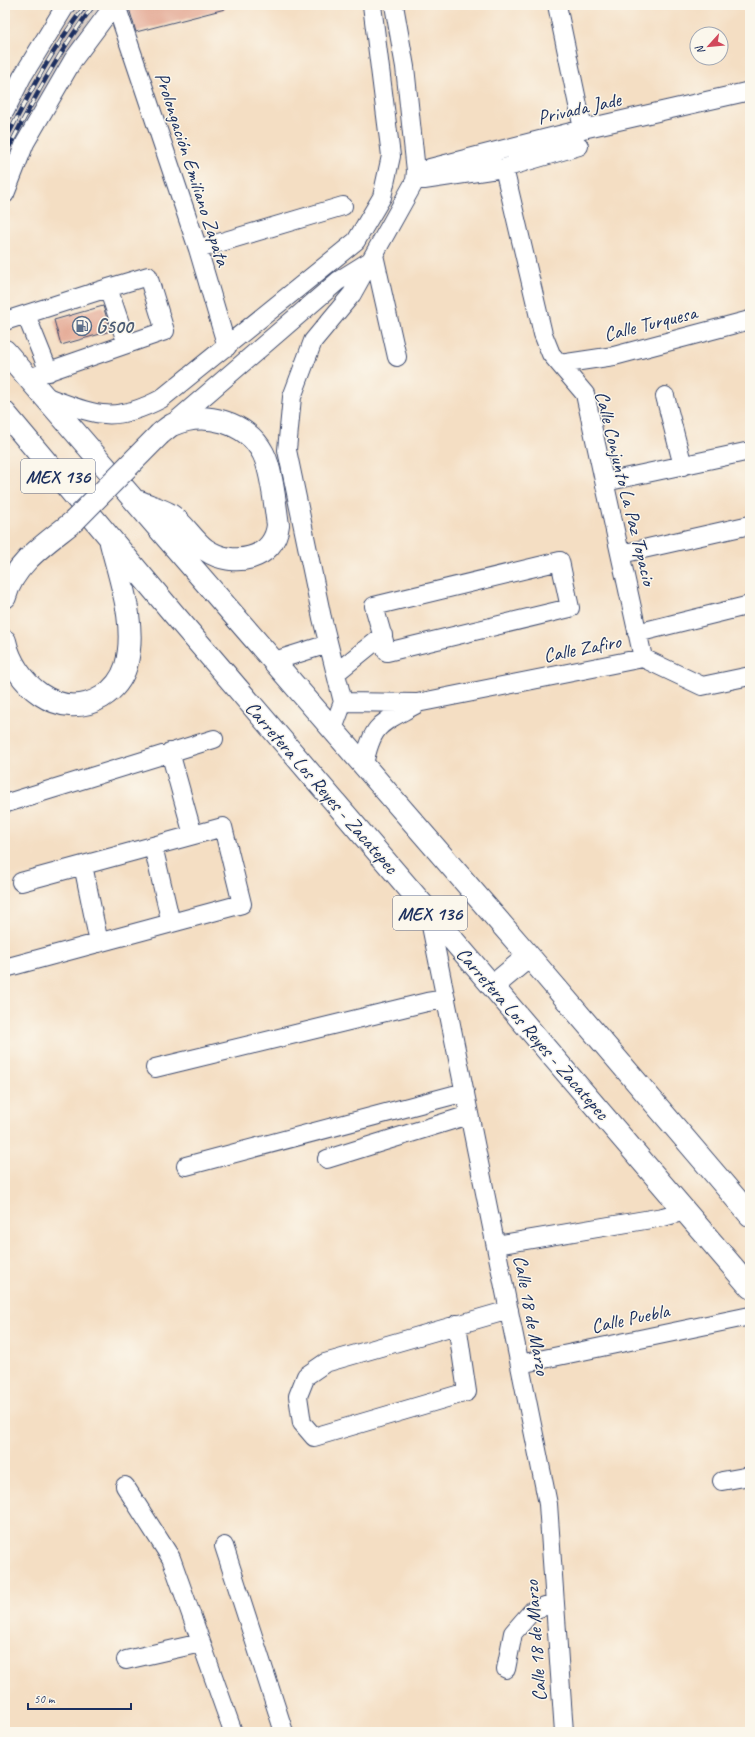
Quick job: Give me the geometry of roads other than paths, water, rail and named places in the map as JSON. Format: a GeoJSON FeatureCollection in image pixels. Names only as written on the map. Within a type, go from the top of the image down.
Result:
{"type":"FeatureCollection","features":[{"type":"Feature","properties":{"kind":"main road","name":"MEX 136"},"geometry":{"type":"LineString","coordinates":[[5,351],[746,1204]]}},
{"type":"Feature","properties":{"kind":"main road","name":"Carretera Los Reyes - Zacatepec"},"geometry":{"type":"LineString","coordinates":[[8,418],[750,1287]]}},
{"type":"Feature","properties":{"kind":"main road"},"geometry":{"type":"LineString","coordinates":[[5,597],[10,583],[25,563],[74,521],[166,430],[190,420],[212,419],[233,424],[252,437],[259,445],[267,460],[278,525],[275,539],[268,548],[253,557],[239,559],[223,557],[206,550],[183,526],[168,514],[136,501]]}},
{"type":"Feature","properties":{"kind":"main road"},"geometry":{"type":"LineString","coordinates":[[5,641],[10,658],[22,678],[38,693],[54,702],[72,706],[81,705],[98,700],[111,689],[120,679],[126,665],[129,629],[126,604],[110,538]]}},
{"type":"Feature","properties":{"kind":"main road"},"geometry":{"type":"LineString","coordinates":[[492,986],[530,956]]}},
{"type":"Feature","properties":{"kind":"street"},"geometry":{"type":"LineString","coordinates":[[5,111],[22,77],[66,5]]}},
{"type":"Feature","properties":{"kind":"street"},"geometry":{"type":"LineString","coordinates":[[5,194],[25,143],[73,60],[115,5]]}},
{"type":"Feature","properties":{"kind":"street","name":"Prolongación Emiliano Zapata"},"geometry":{"type":"LineString","coordinates":[[115,5],[198,249],[227,347]]}},
{"type":"Feature","properties":{"kind":"street"},"geometry":{"type":"LineString","coordinates":[[362,5],[375,38]]}},
{"type":"Feature","properties":{"kind":"street"},"geometry":{"type":"LineString","coordinates":[[44,396],[87,411],[105,415],[121,415],[140,410],[161,399],[356,241],[382,197],[391,156],[372,5]]}},
{"type":"Feature","properties":{"kind":"street"},"geometry":{"type":"LineString","coordinates":[[394,5],[405,67],[416,170],[422,180]]}},
{"type":"Feature","properties":{"kind":"street"},"geometry":{"type":"LineString","coordinates":[[557,5],[583,129]]}},
{"type":"Feature","properties":{"kind":"street","name":"Privada Jade"},"geometry":{"type":"LineString","coordinates":[[422,180],[430,168],[583,129],[750,91]]}},
{"type":"Feature","properties":{"kind":"street"},"geometry":{"type":"LineString","coordinates":[[333,729],[343,702],[328,644],[287,450],[292,397],[313,341],[352,294],[401,206],[422,180],[504,168],[579,146]]}},
{"type":"Feature","properties":{"kind":"street","name":"Calle Conjunto La Paz Topacio"},"geometry":{"type":"LineString","coordinates":[[504,168],[543,334],[551,354],[584,394],[605,482],[643,658]]}},
{"type":"Feature","properties":{"kind":"street"},"geometry":{"type":"LineString","coordinates":[[382,197],[401,206]]}},
{"type":"Feature","properties":{"kind":"street"},"geometry":{"type":"LineString","coordinates":[[198,249],[343,206]]}},
{"type":"Feature","properties":{"kind":"street"},"geometry":{"type":"LineString","coordinates":[[372,258],[398,357]]}},
{"type":"Feature","properties":{"kind":"street"},"geometry":{"type":"LineString","coordinates":[[166,430],[338,281],[372,258]]}},
{"type":"Feature","properties":{"kind":"street"},"geometry":{"type":"LineString","coordinates":[[5,321],[148,276],[165,331],[28,378]]}},
{"type":"Feature","properties":{"kind":"street"},"geometry":{"type":"LineString","coordinates":[[108,288],[127,344]]}},
{"type":"Feature","properties":{"kind":"street"},"geometry":{"type":"LineString","coordinates":[[26,315],[49,372]]}},
{"type":"Feature","properties":{"kind":"street","name":"Calle Turquesa"},"geometry":{"type":"LineString","coordinates":[[560,364],[614,356],[750,320]]}},
{"type":"Feature","properties":{"kind":"street"},"geometry":{"type":"LineString","coordinates":[[665,396],[683,466]]}},
{"type":"Feature","properties":{"kind":"street"},"geometry":{"type":"LineString","coordinates":[[605,482],[750,451]]}},
{"type":"Feature","properties":{"kind":"street"},"geometry":{"type":"LineString","coordinates":[[621,554],[750,525]]}},
{"type":"Feature","properties":{"kind":"street"},"geometry":{"type":"LineString","coordinates":[[560,561],[570,608],[387,652],[382,636],[374,606],[560,561]]}},
{"type":"Feature","properties":{"kind":"street"},"geometry":{"type":"LineString","coordinates":[[637,633],[750,604]]}},
{"type":"Feature","properties":{"kind":"street"},"geometry":{"type":"LineString","coordinates":[[336,673],[382,636]]}},
{"type":"Feature","properties":{"kind":"street"},"geometry":{"type":"LineString","coordinates":[[274,661],[328,644]]}},
{"type":"Feature","properties":{"kind":"street","name":"Calle Zafiro"},"geometry":{"type":"LineString","coordinates":[[343,702],[417,703],[643,658],[702,686],[750,676]]}},
{"type":"Feature","properties":{"kind":"street","name":"Calle Zafiro"},"geometry":{"type":"LineString","coordinates":[[364,764],[369,741],[376,729],[417,703]]}},
{"type":"Feature","properties":{"kind":"street"},"geometry":{"type":"LineString","coordinates":[[7,803],[214,739]]}},
{"type":"Feature","properties":{"kind":"street"},"geometry":{"type":"LineString","coordinates":[[170,752],[194,835]]}},
{"type":"Feature","properties":{"kind":"street"},"geometry":{"type":"LineString","coordinates":[[5,968],[242,904],[222,827],[21,882]]}},
{"type":"Feature","properties":{"kind":"street"},"geometry":{"type":"LineString","coordinates":[[153,846],[171,923]]}},
{"type":"Feature","properties":{"kind":"street"},"geometry":{"type":"LineString","coordinates":[[83,865],[99,943]]}},
{"type":"Feature","properties":{"kind":"street","name":"Calle 18 de Marzo"},"geometry":{"type":"LineString","coordinates":[[428,911],[548,1504],[564,1732]]}},
{"type":"Feature","properties":{"kind":"street"},"geometry":{"type":"LineString","coordinates":[[156,1068],[428,1002],[446,999]]}},
{"type":"Feature","properties":{"kind":"street"},"geometry":{"type":"LineString","coordinates":[[186,1166],[465,1092]]}},
{"type":"Feature","properties":{"kind":"street"},"geometry":{"type":"LineString","coordinates":[[327,1159],[469,1115]]}},
{"type":"Feature","properties":{"kind":"street"},"geometry":{"type":"LineString","coordinates":[[496,1245],[663,1217],[685,1211]]}},
{"type":"Feature","properties":{"kind":"street"},"geometry":{"type":"LineString","coordinates":[[457,1324],[467,1392],[314,1437],[302,1423],[298,1396],[306,1376],[325,1363],[457,1324],[509,1310]]}},
{"type":"Feature","properties":{"kind":"street","name":"Calle Puebla"},"geometry":{"type":"LineString","coordinates":[[520,1364],[750,1316]]}},
{"type":"Feature","properties":{"kind":"street"},"geometry":{"type":"LineString","coordinates":[[722,1481],[750,1476]]}},
{"type":"Feature","properties":{"kind":"street"},"geometry":{"type":"LineString","coordinates":[[125,1486],[171,1558],[233,1732]]}},
{"type":"Feature","properties":{"kind":"street"},"geometry":{"type":"LineString","coordinates":[[224,1546],[284,1732]]}},
{"type":"Feature","properties":{"kind":"street"},"geometry":{"type":"LineString","coordinates":[[506,1669],[513,1632],[532,1610],[554,1603]]}},
{"type":"Feature","properties":{"kind":"street"},"geometry":{"type":"LineString","coordinates":[[126,1660],[201,1643]]}},
{"type":"Feature","properties":{"kind":"railway"},"geometry":{"type":"LineString","coordinates":[[5,141],[32,88],[52,54],[86,5]]}},
{"type":"Feature","properties":{"kind":"railway"},"geometry":{"type":"LineString","coordinates":[[5,155],[57,59],[94,5]]}},
{"type":"Feature","properties":{"kind":"place","name":"G500"},"geometry":{"type":"Point","coordinates":[82,326]}}]}
